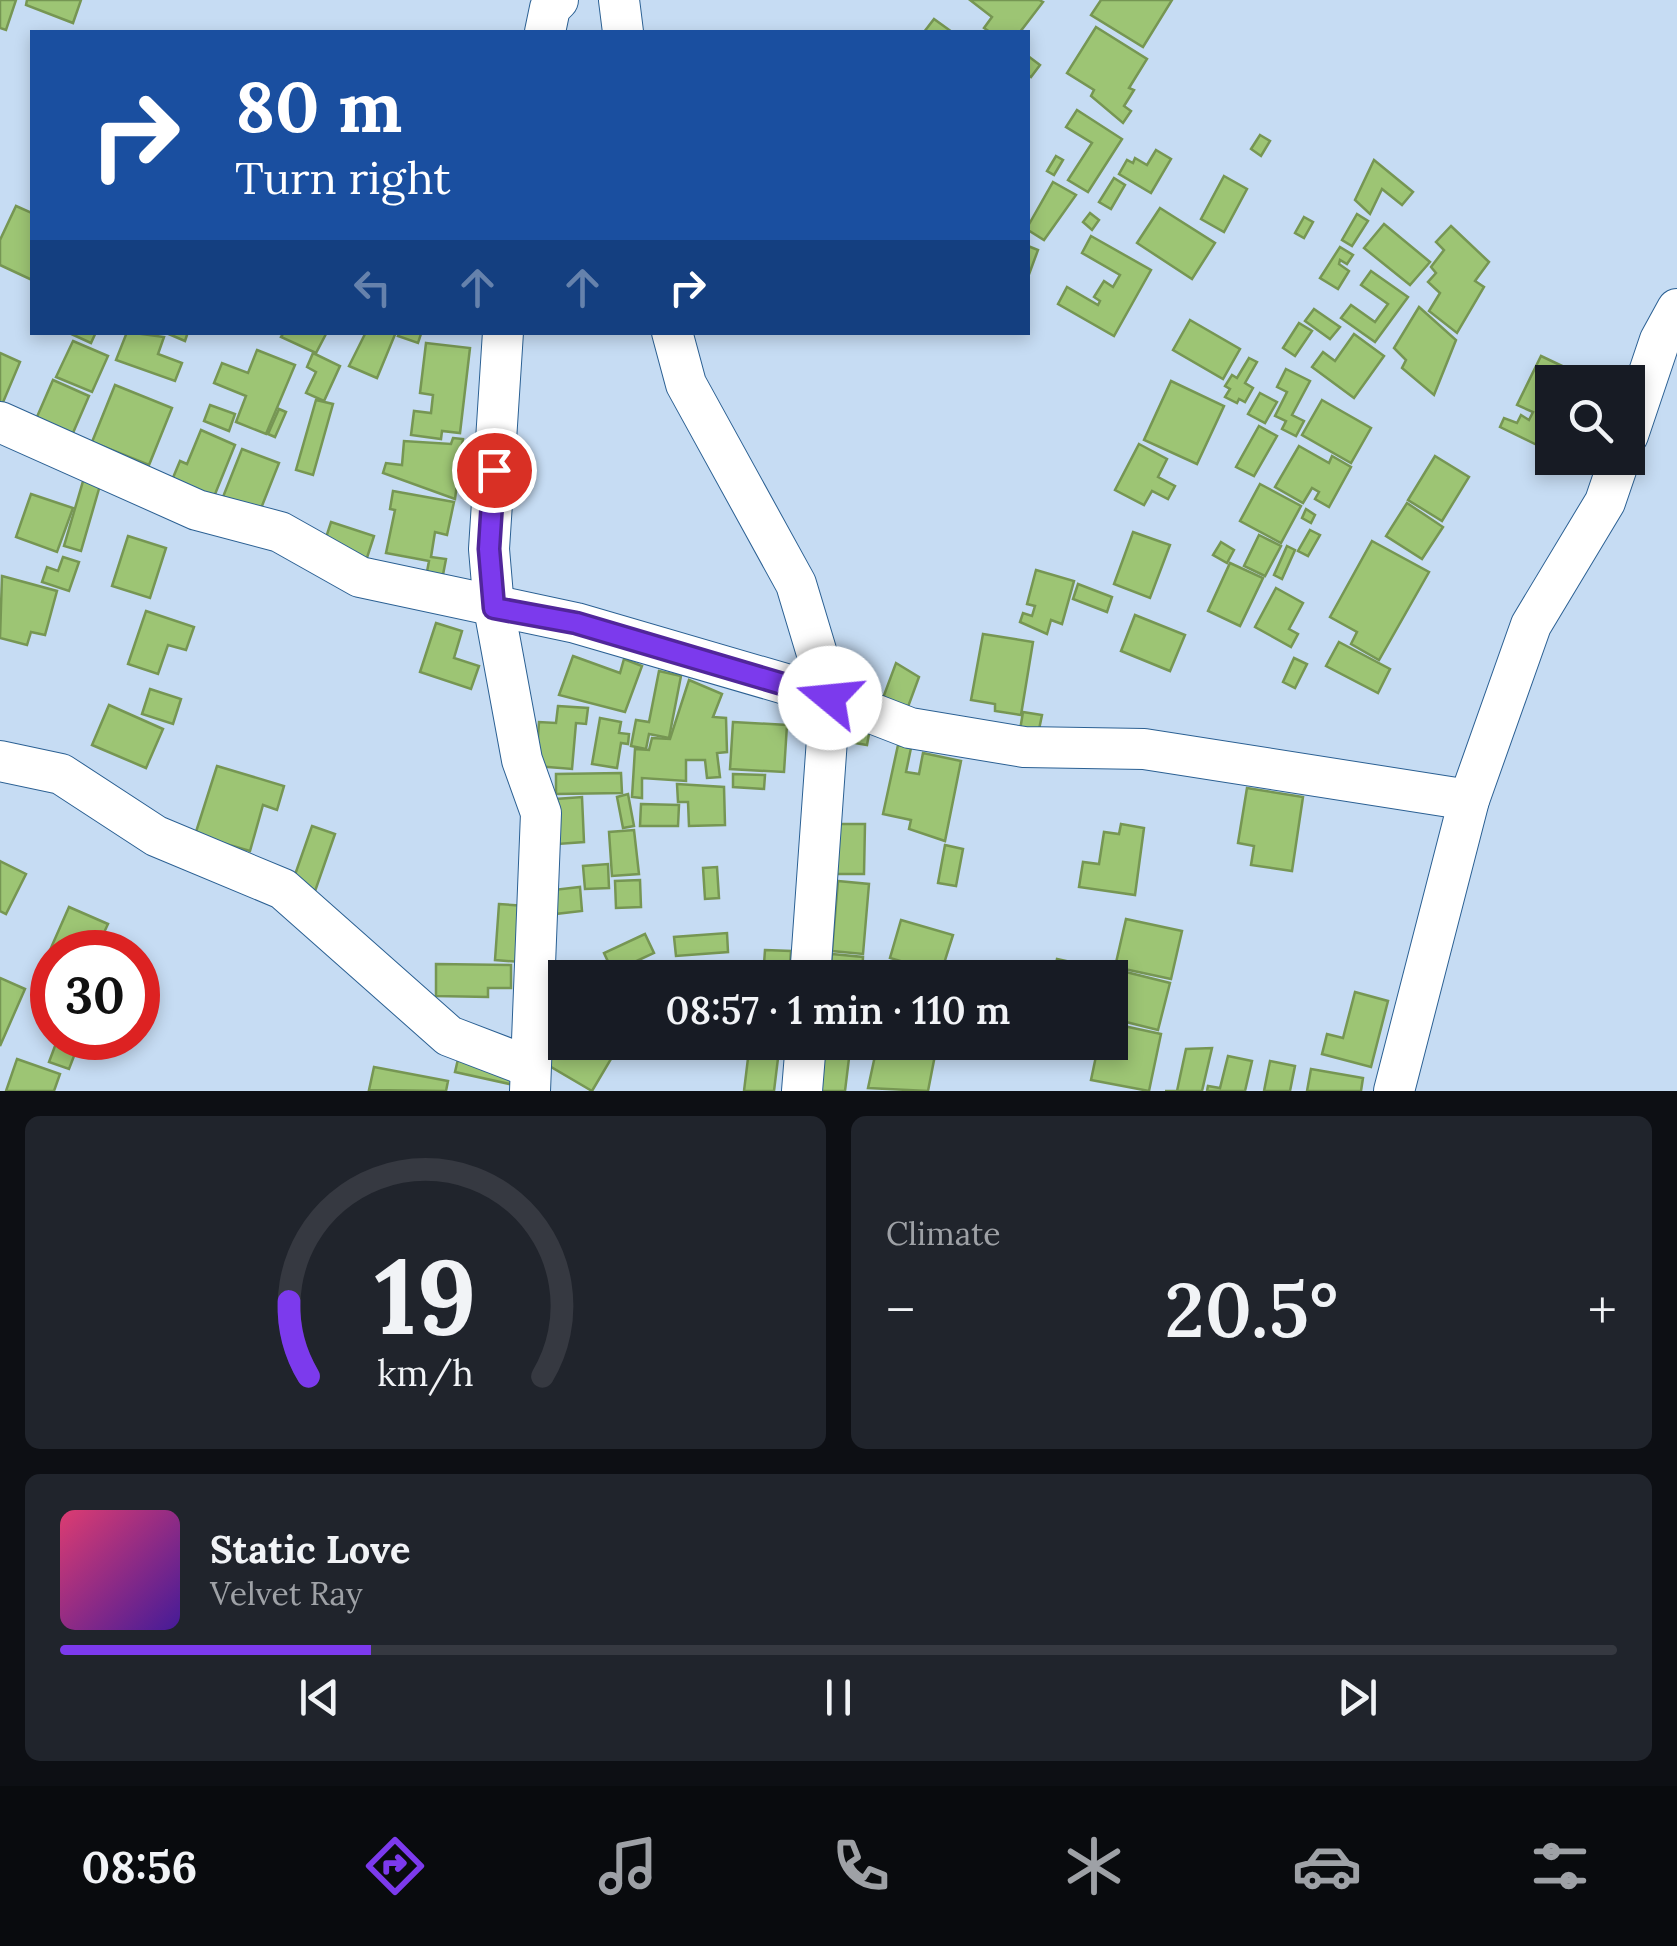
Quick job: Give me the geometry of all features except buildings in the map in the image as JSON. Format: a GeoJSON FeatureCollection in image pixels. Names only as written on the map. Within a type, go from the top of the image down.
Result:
{"type":"FeatureCollection","features":[{"type":"Feature","properties":{"kind":"street"},"geometry":{"type":"LineString","coordinates":[[545,30],[550,8],[558,0]]}},
{"type":"Feature","properties":{"kind":"street"},"geometry":{"type":"LineString","coordinates":[[619,0],[623,30]]}},
{"type":"Feature","properties":{"kind":"street"},"geometry":{"type":"LineString","coordinates":[[1645,385],[1660,340],[1677,309]]}},
{"type":"Feature","properties":{"kind":"street"},"geometry":{"type":"LineString","coordinates":[[0,761],[61,774],[156,836],[284,889],[449,1036],[530,1079],[541,813],[522,760],[494,608],[489,549],[502,335]]}},
{"type":"Feature","properties":{"kind":"street"},"geometry":{"type":"LineString","coordinates":[[673,335],[686,384],[796,584],[830,698],[811,960]]}},
{"type":"Feature","properties":{"kind":"street"},"geometry":{"type":"LineString","coordinates":[[0,422],[198,510],[280,532],[360,576],[576,623],[830,698],[910,728],[1005,744],[1144,750],[1469,800]]}},
{"type":"Feature","properties":{"kind":"street"},"geometry":{"type":"LineString","coordinates":[[1394,1091],[1469,800],[1531,625],[1604,502],[1614,475]]}},
{"type":"Feature","properties":{"kind":"street"},"geometry":{"type":"LineString","coordinates":[[802,1091],[805,1060]]}},
{"type":"Feature","properties":{"kind":"route"},"geometry":{"type":"LineString","coordinates":[[494,470],[489,549],[494,608],[576,623],[830,698]]}}]}
